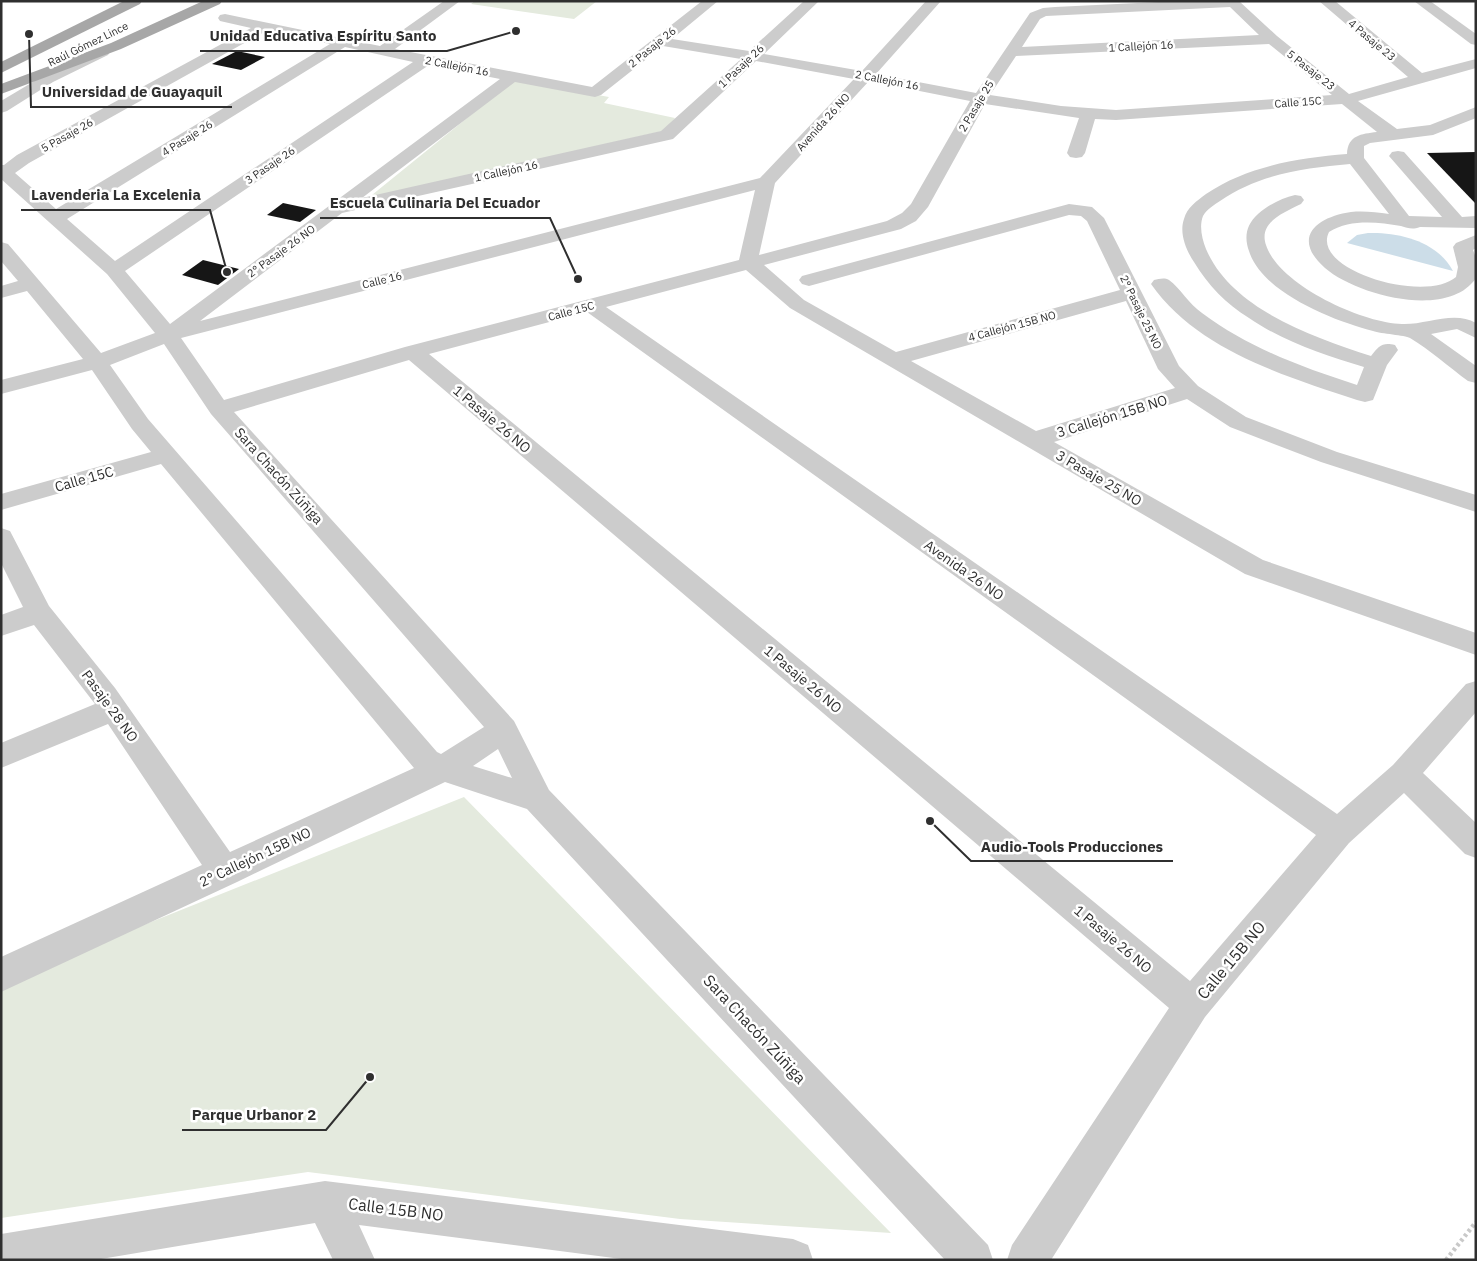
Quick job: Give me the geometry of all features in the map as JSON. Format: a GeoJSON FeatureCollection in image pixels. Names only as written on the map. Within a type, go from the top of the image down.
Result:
{"type":"FeatureCollection","features":[{"type":"Feature","properties":{"kind":"main road","name":"Raúl Gómez Lince"},"geometry":{"type":"LineString","coordinates":[[1,68],[135,1]]}},
{"type":"Feature","properties":{"kind":"main road"},"geometry":{"type":"LineString","coordinates":[[1,88],[116,46],[215,1]]}},
{"type":"Feature","properties":{"kind":"main road","name":"Raúl Gómez Lince"},"geometry":{"type":"LineString","coordinates":[[1,88],[125,26]]}},
{"type":"Feature","properties":{"kind":"street"},"geometry":{"type":"LineString","coordinates":[[382,51],[452,1]]}},
{"type":"Feature","properties":{"kind":"street","name":"2 Pasaje 26"},"geometry":{"type":"LineString","coordinates":[[592,92],[598,91],[711,1]]}},
{"type":"Feature","properties":{"kind":"street","name":"1 Pasaje 26"},"geometry":{"type":"LineString","coordinates":[[672,133],[751,56],[812,1]]}},
{"type":"Feature","properties":{"kind":"street","name":"Avenida 26 NO"},"geometry":{"type":"LineString","coordinates":[[766,182],[795,153],[934,1]]}},
{"type":"Feature","properties":{"kind":"street","name":"4 Pasaje 23"},"geometry":{"type":"LineString","coordinates":[[1326,1],[1419,79]]}},
{"type":"Feature","properties":{"kind":"street"},"geometry":{"type":"LineString","coordinates":[[1421,1],[1476,41]]}},
{"type":"Feature","properties":{"kind":"street","name":"2 Pasaje 25"},"geometry":{"type":"LineString","coordinates":[[919,207],[980,98],[1035,16],[1043,12],[1232,2]]}},
{"type":"Feature","properties":{"kind":"street","name":"5 Pasaje 23"},"geometry":{"type":"LineString","coordinates":[[1232,2],[1272,39],[1378,125],[1394,135]]}},
{"type":"Feature","properties":{"kind":"street","name":"2 Callejón 16"},"geometry":{"type":"LineString","coordinates":[[225,18],[262,27],[592,92]]}},
{"type":"Feature","properties":{"kind":"street"},"geometry":{"type":"LineString","coordinates":[[1235,23],[1253,22]]}},
{"type":"Feature","properties":{"kind":"street","name":"5 Pasaje 26"},"geometry":{"type":"LineString","coordinates":[[3,171],[262,27]]}},
{"type":"Feature","properties":{"kind":"street","name":"1 Callejón 16"},"geometry":{"type":"LineString","coordinates":[[1010,52],[1272,39]]}},
{"type":"Feature","properties":{"kind":"street","name":"2 Callejón 16"},"geometry":{"type":"LineString","coordinates":[[659,41],[865,76],[980,98],[1088,115],[1116,115]]}},
{"type":"Feature","properties":{"kind":"street","name":"4 Pasaje 26"},"geometry":{"type":"LineString","coordinates":[[57,217],[342,43]]}},
{"type":"Feature","properties":{"kind":"street"},"geometry":{"type":"LineString","coordinates":[[1,108],[48,79],[116,46]]}},
{"type":"Feature","properties":{"kind":"street","name":"3 Pasaje 26"},"geometry":{"type":"LineString","coordinates":[[114,270],[426,60]]}},
{"type":"Feature","properties":{"kind":"street","name":"Calle 15C"},"geometry":{"type":"LineString","coordinates":[[1116,115],[1347,98],[1476,63]]}},
{"type":"Feature","properties":{"kind":"street","name":"2° Pasaje 26 NO"},"geometry":{"type":"LineString","coordinates":[[168,335],[340,208],[513,76]]}},
{"type":"Feature","properties":{"kind":"street"},"geometry":{"type":"LineString","coordinates":[[1253,175],[1313,211],[1321,229],[1316,237],[1318,247],[1340,271],[1360,280],[1400,292],[1422,295],[1441,293],[1454,289],[1464,281],[1468,273],[1470,248],[1457,246],[1423,227],[1404,221],[1356,158],[1356,144],[1366,138],[1433,130],[1476,112]]}},
{"type":"Feature","properties":{"kind":"street"},"geometry":{"type":"LineString","coordinates":[[1076,153],[1088,115]]}},
{"type":"Feature","properties":{"kind":"street","name":"1 Callejón 16"},"geometry":{"type":"LineString","coordinates":[[340,208],[672,133]]}},
{"type":"Feature","properties":{"kind":"street"},"geometry":{"type":"LineString","coordinates":[[1398,156],[1466,222]]}},
{"type":"Feature","properties":{"kind":"street"},"geometry":{"type":"LineString","coordinates":[[1356,158],[1315,162],[1253,175],[1232,184],[1199,208],[1192,222],[1193,240],[1209,271],[1237,301],[1266,320],[1321,346],[1376,364]]}},
{"type":"Feature","properties":{"kind":"street","name":"Sara Chacón Zúñiga"},"geometry":{"type":"LineString","coordinates":[[3,171],[57,217],[114,270],[168,335],[219,410],[504,730],[538,799],[973,1260]]}},
{"type":"Feature","properties":{"kind":"street"},"geometry":{"type":"LineString","coordinates":[[748,262],[766,182]]}},
{"type":"Feature","properties":{"kind":"street","name":"Calle 16"},"geometry":{"type":"LineString","coordinates":[[1,387],[97,362],[168,335],[766,182]]}},
{"type":"Feature","properties":{"kind":"street","name":"Calle 15C"},"geometry":{"type":"LineString","coordinates":[[219,410],[413,352],[894,225],[909,217],[919,207]]}},
{"type":"Feature","properties":{"kind":"street","name":"2° Pasaje 25 NO"},"geometry":{"type":"LineString","coordinates":[[809,280],[1069,209],[1086,211],[1095,218],[1169,369],[1190,391],[1238,422],[1329,458],[1476,504]]}},
{"type":"Feature","properties":{"kind":"street"},"geometry":{"type":"LineString","coordinates":[[1466,222],[1404,221],[1361,217],[1344,218],[1313,211],[1273,212],[1260,223],[1255,236],[1255,243],[1263,260],[1279,278],[1312,302],[1355,319],[1410,329],[1460,323],[1476,332]]}},
{"type":"Feature","properties":{"kind":"street","name":"Sara Chacón Zúñiga"},"geometry":{"type":"LineString","coordinates":[[1,248],[97,362],[140,424],[426,761],[443,769],[538,799]]}},
{"type":"Feature","properties":{"kind":"street","name":"3 Pasaje 25 NO"},"geometry":{"type":"LineString","coordinates":[[748,262],[797,304],[1254,567],[1476,644]]}},
{"type":"Feature","properties":{"kind":"street"},"geometry":{"type":"LineString","coordinates":[[1,292],[30,284]]}},
{"type":"Feature","properties":{"kind":"street"},"geometry":{"type":"LineString","coordinates":[[1161,284],[1192,315],[1256,355],[1284,368],[1366,395],[1376,364],[1410,329]]}},
{"type":"Feature","properties":{"kind":"street"},"geometry":{"type":"LineString","coordinates":[[1454,289],[1476,300]]}},
{"type":"Feature","properties":{"kind":"street"},"geometry":{"type":"LineString","coordinates":[[1400,292],[1410,329],[1476,376]]}},
{"type":"Feature","properties":{"kind":"street","name":"4 Callejón 15B NO"},"geometry":{"type":"LineString","coordinates":[[893,359],[1132,293]]}},
{"type":"Feature","properties":{"kind":"street","name":"Avenida 26 NO"},"geometry":{"type":"LineString","coordinates":[[591,306],[1338,833]]}},
{"type":"Feature","properties":{"kind":"street","name":"1 Pasaje 26 NO"},"geometry":{"type":"LineString","coordinates":[[413,352],[1192,1005]]}},
{"type":"Feature","properties":{"kind":"street","name":"3 Callejón 15B NO"},"geometry":{"type":"LineString","coordinates":[[1034,440],[1190,391]]}},
{"type":"Feature","properties":{"kind":"street","name":"Calle 15C"},"geometry":{"type":"LineString","coordinates":[[1,502],[166,455]]}},
{"type":"Feature","properties":{"kind":"street","name":"Pasaje 28 NO"},"geometry":{"type":"LineString","coordinates":[[1,537],[39,612],[113,710],[225,872]]}},
{"type":"Feature","properties":{"kind":"street"},"geometry":{"type":"LineString","coordinates":[[1,626],[39,612]]}},
{"type":"Feature","properties":{"kind":"street","name":"Calle 15B NO"},"geometry":{"type":"LineString","coordinates":[[1027,1260],[1192,1005],[1338,833],[1404,774],[1476,692]]}},
{"type":"Feature","properties":{"kind":"street"},"geometry":{"type":"LineString","coordinates":[[1,756],[113,710]]}},
{"type":"Feature","properties":{"kind":"street","name":"2° Callejón 15B NO"},"geometry":{"type":"LineString","coordinates":[[1,975],[443,769],[504,730]]}},
{"type":"Feature","properties":{"kind":"street"},"geometry":{"type":"LineString","coordinates":[[1404,774],[1476,844]]}},
{"type":"Feature","properties":{"kind":"street"},"geometry":{"type":"LineString","coordinates":[[325,1201],[354,1260]]}},
{"type":"Feature","properties":{"kind":"street","name":"Calle 15B NO"},"geometry":{"type":"LineString","coordinates":[[1,1255],[45,1253],[325,1201],[638,1249],[793,1260]]}},
{"type":"Feature","properties":{"kind":"path"},"geometry":{"type":"LineString","coordinates":[[1446,1260],[1476,1222]]}},
{"type":"Feature","properties":{"kind":"shaded area"},"geometry":{"type":"Polygon","coordinates":[[[475,1],[597,1],[574,19],[471,4],[475,1]]]}},
{"type":"Feature","properties":{"kind":"shaded area"},"geometry":{"type":"Polygon","coordinates":[[[514,80],[609,97],[604,103],[675,118],[667,130],[367,199],[514,80]]]}},
{"type":"Feature","properties":{"kind":"shaded area"},"geometry":{"type":"Polygon","coordinates":[[[464,797],[891,1233],[680,1219],[308,1172],[1,1218],[1,982],[464,797]]]}},
{"type":"Feature","properties":{"kind":"water"},"geometry":{"type":"Polygon","coordinates":[[[1368,233],[1392,234],[1416,240],[1437,252],[1453,271],[1347,243],[1357,235],[1368,233]]]}},
{"type":"Feature","properties":{"kind":"building"},"geometry":{"type":"Polygon","coordinates":[[[237,51],[265,57],[241,70],[212,64],[237,51]]]}},
{"type":"Feature","properties":{"kind":"building"},"geometry":{"type":"Polygon","coordinates":[[[1476,152],[1476,204],[1427,153],[1476,152]]]}},
{"type":"Feature","properties":{"kind":"building"},"geometry":{"type":"Polygon","coordinates":[[[283,203],[316,210],[300,222],[267,215],[283,203]]]}},
{"type":"Feature","properties":{"kind":"building"},"geometry":{"type":"Polygon","coordinates":[[[203,260],[239,269],[218,285],[182,275],[203,260]]]}},
{"type":"Feature","properties":{"kind":"place","name":"Unidad Educativa Espíritu Santo"},"geometry":{"type":"Point","coordinates":[516,31]}},
{"type":"Feature","properties":{"kind":"place","name":"Universidad de Guayaquil"},"geometry":{"type":"Point","coordinates":[29,34]}},
{"type":"Feature","properties":{"kind":"place","name":"Lavenderia La Excelenia"},"geometry":{"type":"Point","coordinates":[227,272]}},
{"type":"Feature","properties":{"kind":"place","name":"Escuela Culinaria Del Ecuador"},"geometry":{"type":"Point","coordinates":[578,279]}},
{"type":"Feature","properties":{"kind":"place","name":"Audio-Tools Producciones"},"geometry":{"type":"Point","coordinates":[930,821]}},
{"type":"Feature","properties":{"kind":"place","name":"Parque Urbanor 2"},"geometry":{"type":"Point","coordinates":[370,1077]}}]}
